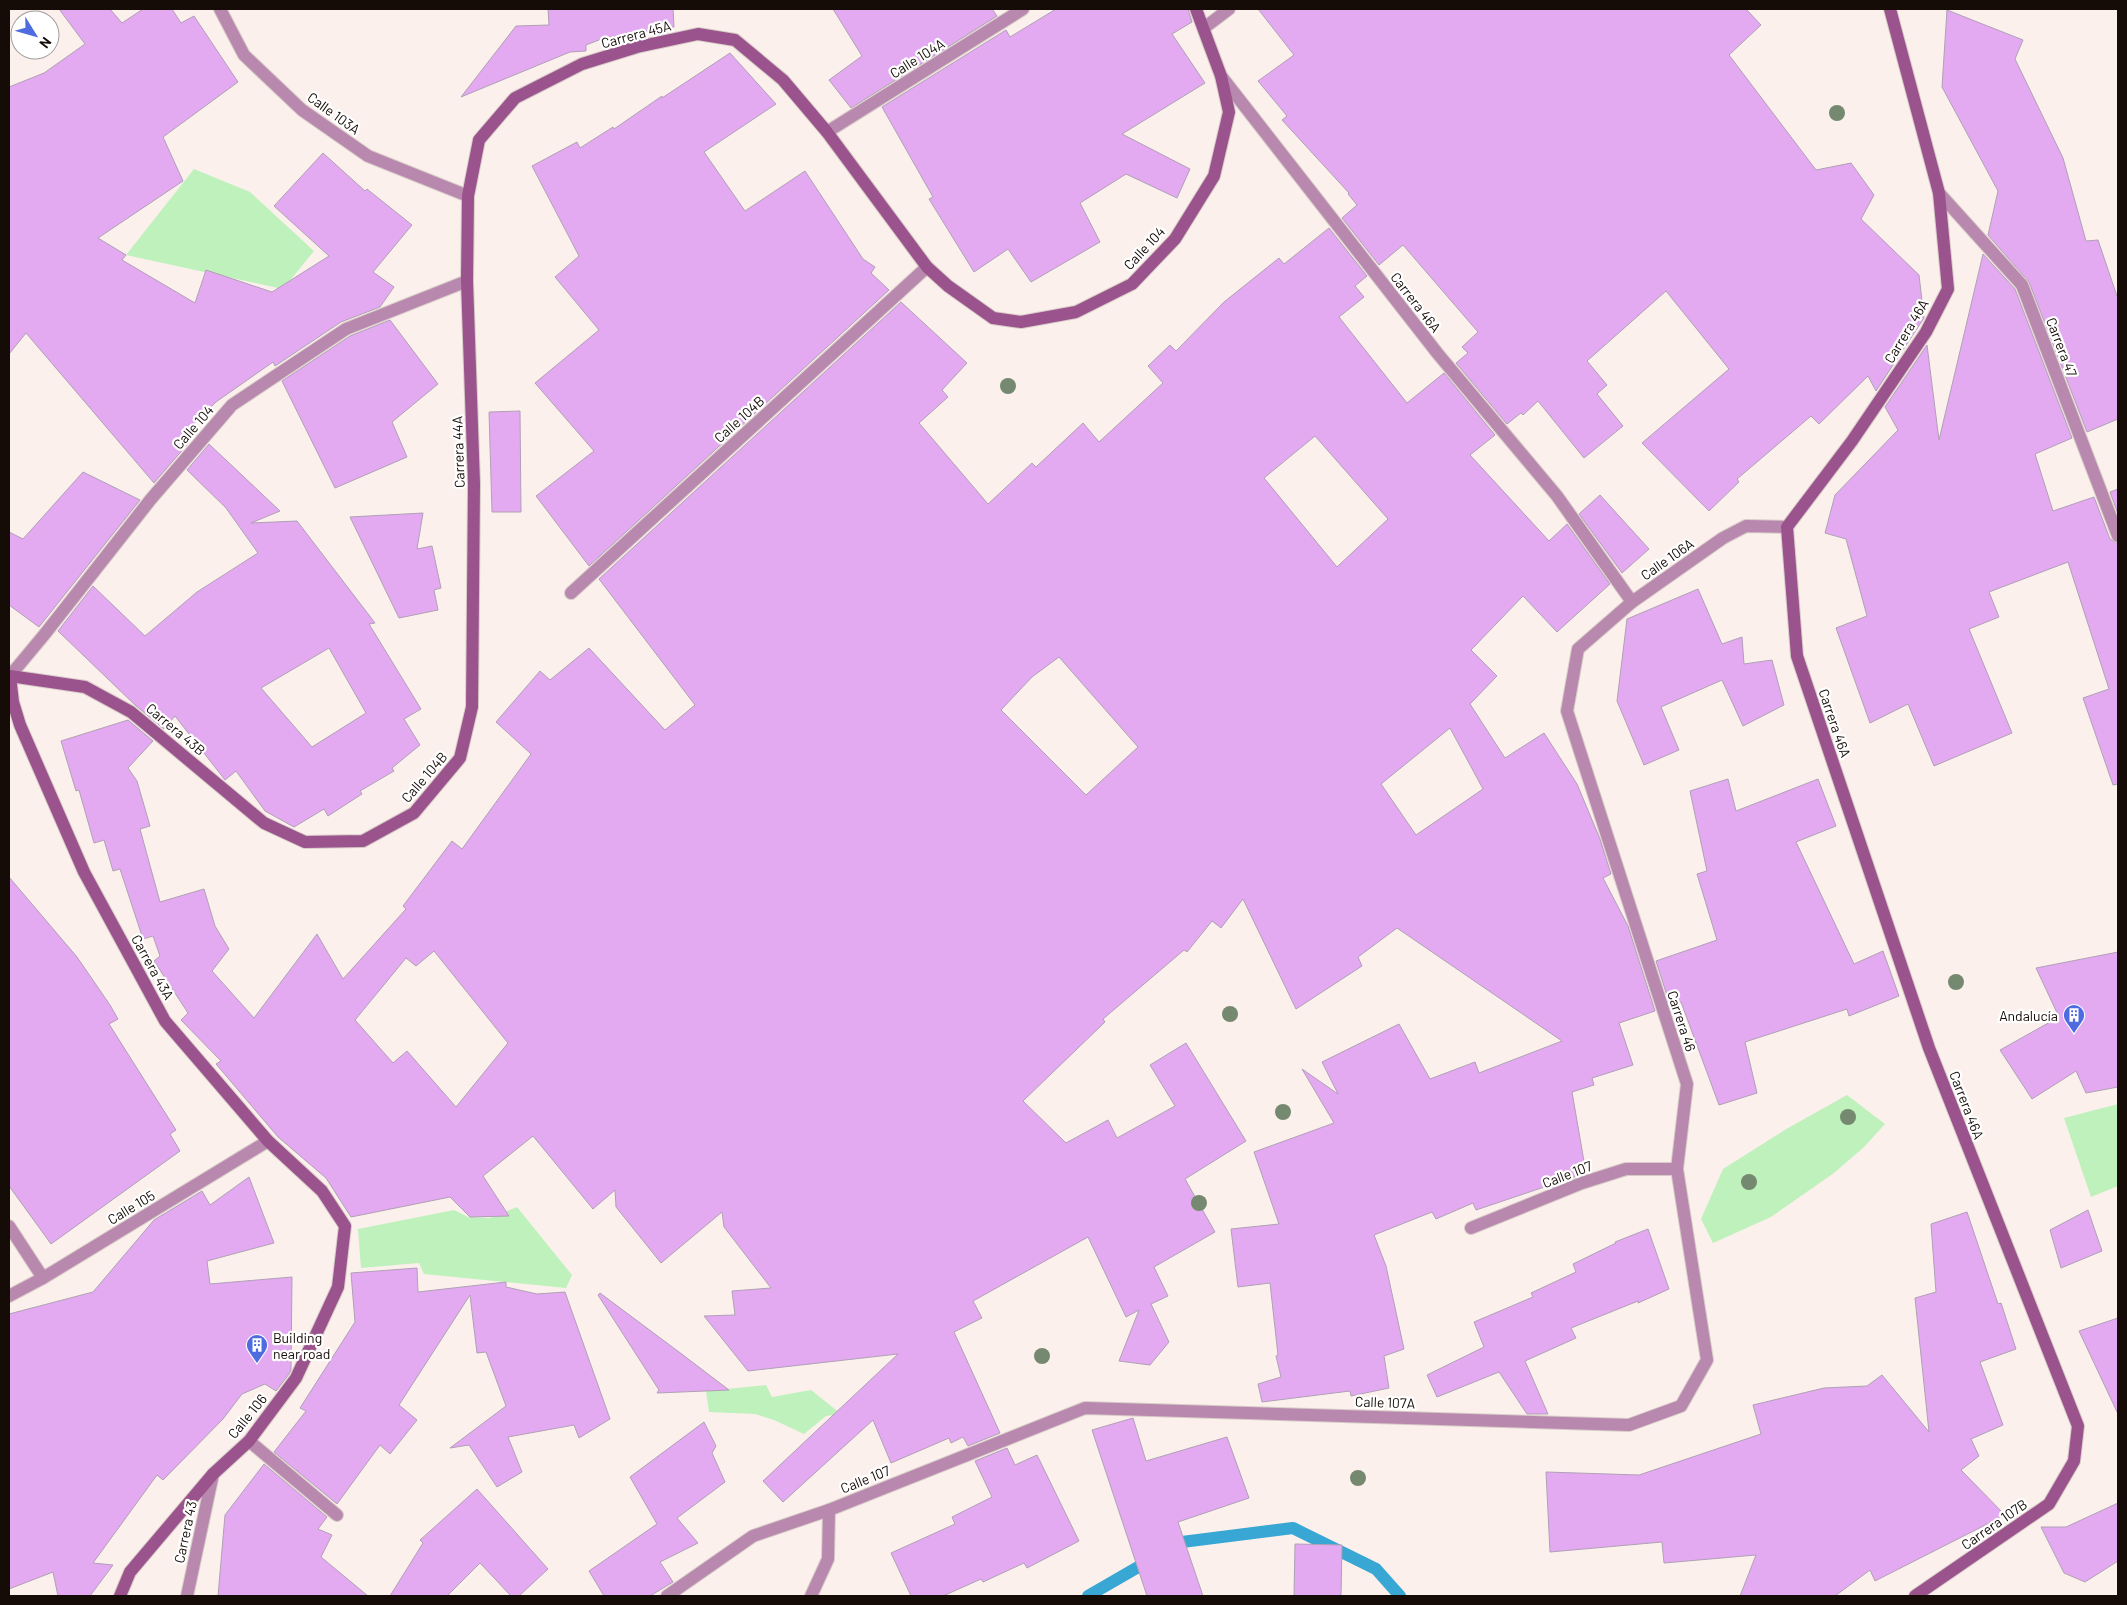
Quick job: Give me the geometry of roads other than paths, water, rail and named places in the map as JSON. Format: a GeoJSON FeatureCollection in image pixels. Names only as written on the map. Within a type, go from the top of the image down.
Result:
{"type":"FeatureCollection","features":[{"type":"Feature","properties":{"kind":"street","name":"Calle 103A"},"geometry":{"type":"LineString","coordinates":[[220,9],[244,55],[302,110],[368,156],[468,196]]}},
{"type":"Feature","properties":{"kind":"street","name":"Calle 104A"},"geometry":{"type":"LineString","coordinates":[[827,132],[1024,9]]}},
{"type":"Feature","properties":{"kind":"street","name":"Carrera 46A"},"geometry":{"type":"LineString","coordinates":[[1196,9],[1221,76],[1438,354],[1557,496],[1632,602]]}},
{"type":"Feature","properties":{"kind":"street"},"geometry":{"type":"LineString","coordinates":[[1204,28],[1229,9]]}},
{"type":"Feature","properties":{"kind":"street","name":"Carrera 46A"},"geometry":{"type":"LineString","coordinates":[[1890,9],[1939,193],[1948,289],[1926,332],[1852,440],[1787,527],[1796,656],[1932,1057],[2078,1426],[2074,1461]]}},
{"type":"Feature","properties":{"kind":"street","name":"Carrera 45A"},"geometry":{"type":"LineString","coordinates":[[468,196],[479,140],[515,98],[582,64],[638,47],[698,34],[736,40],[783,80],[827,132],[927,267]]}},
{"type":"Feature","properties":{"kind":"street","name":"Calle 104"},"geometry":{"type":"LineString","coordinates":[[927,267],[948,286],[993,318],[1021,322],[1076,312],[1132,284],[1175,239],[1214,176],[1229,112],[1221,76]]}},
{"type":"Feature","properties":{"kind":"street","name":"Carrera 47"},"geometry":{"type":"LineString","coordinates":[[1939,193],[2022,285],[2118,536]]}},
{"type":"Feature","properties":{"kind":"street","name":"Carrera 44A"},"geometry":{"type":"LineString","coordinates":[[468,196],[467,280],[474,484],[472,707]]}},
{"type":"Feature","properties":{"kind":"street","name":"Calle 104B"},"geometry":{"type":"LineString","coordinates":[[571,594],[927,267]]}},
{"type":"Feature","properties":{"kind":"street","name":"Calle 104"},"geometry":{"type":"LineString","coordinates":[[9,676],[151,499],[232,405],[346,329],[467,280]]}},
{"type":"Feature","properties":{"kind":"street","name":"Calle 106A"},"geometry":{"type":"LineString","coordinates":[[1578,649],[1632,602],[1723,538],[1746,526],[1787,527]]}},
{"type":"Feature","properties":{"kind":"street","name":"Carrera 46"},"geometry":{"type":"LineString","coordinates":[[1578,649],[1567,711],[1687,1084],[1677,1169],[1707,1360],[1681,1406]]}},
{"type":"Feature","properties":{"kind":"street","name":"Carrera 43B"},"geometry":{"type":"LineString","coordinates":[[9,676],[85,688],[131,712],[264,823],[305,842]]}},
{"type":"Feature","properties":{"kind":"street","name":"Carrera 43A"},"geometry":{"type":"LineString","coordinates":[[9,676],[12,702],[20,725],[84,872],[165,1021],[268,1141],[322,1191],[345,1226]]}},
{"type":"Feature","properties":{"kind":"street","name":"Calle 104B"},"geometry":{"type":"LineString","coordinates":[[305,842],[363,841],[414,813],[460,758],[472,707]]}},
{"type":"Feature","properties":{"kind":"street","name":"Calle 105"},"geometry":{"type":"LineString","coordinates":[[9,1296],[42,1278],[268,1141]]}},
{"type":"Feature","properties":{"kind":"street","name":"Calle 107"},"geometry":{"type":"LineString","coordinates":[[1472,1228],[1582,1183],[1626,1169],[1677,1169]]}},
{"type":"Feature","properties":{"kind":"street"},"geometry":{"type":"LineString","coordinates":[[9,1226],[42,1278]]}},
{"type":"Feature","properties":{"kind":"street","name":"Calle 106"},"geometry":{"type":"LineString","coordinates":[[120,1596],[130,1572],[213,1474],[249,1441],[296,1378],[338,1287],[345,1226]]}},
{"type":"Feature","properties":{"kind":"street","name":"Calle 107A"},"geometry":{"type":"LineString","coordinates":[[1085,1408],[1629,1425],[1681,1406]]}},
{"type":"Feature","properties":{"kind":"street","name":"Calle 107"},"geometry":{"type":"LineString","coordinates":[[667,1596],[753,1536],[829,1510],[1085,1408]]}},
{"type":"Feature","properties":{"kind":"street"},"geometry":{"type":"LineString","coordinates":[[249,1441],[338,1515]]}},
{"type":"Feature","properties":{"kind":"street","name":"Carrera 107B"},"geometry":{"type":"LineString","coordinates":[[1915,1596],[2049,1504],[2074,1461]]}},
{"type":"Feature","properties":{"kind":"street","name":"Carrera 43"},"geometry":{"type":"LineString","coordinates":[[187,1596],[213,1474]]}},
{"type":"Feature","properties":{"kind":"street"},"geometry":{"type":"LineString","coordinates":[[811,1596],[828,1559],[829,1510]]}},
{"type":"Feature","properties":{"kind":"waterway"},"geometry":{"type":"LineString","coordinates":[[1170,1550],[1182,1542],[1293,1528],[1376,1569],[1400,1596]]}},
{"type":"Feature","properties":{"kind":"waterway"},"geometry":{"type":"LineString","coordinates":[[1088,1596],[1152,1559]]}},
{"type":"Feature","properties":{"kind":"place","name":"Andalucía"},"geometry":{"type":"Point","coordinates":[2074,1034]}},
{"type":"Feature","properties":{"kind":"place","name":"Building near road"},"geometry":{"type":"Point","coordinates":[257,1364]}}]}
